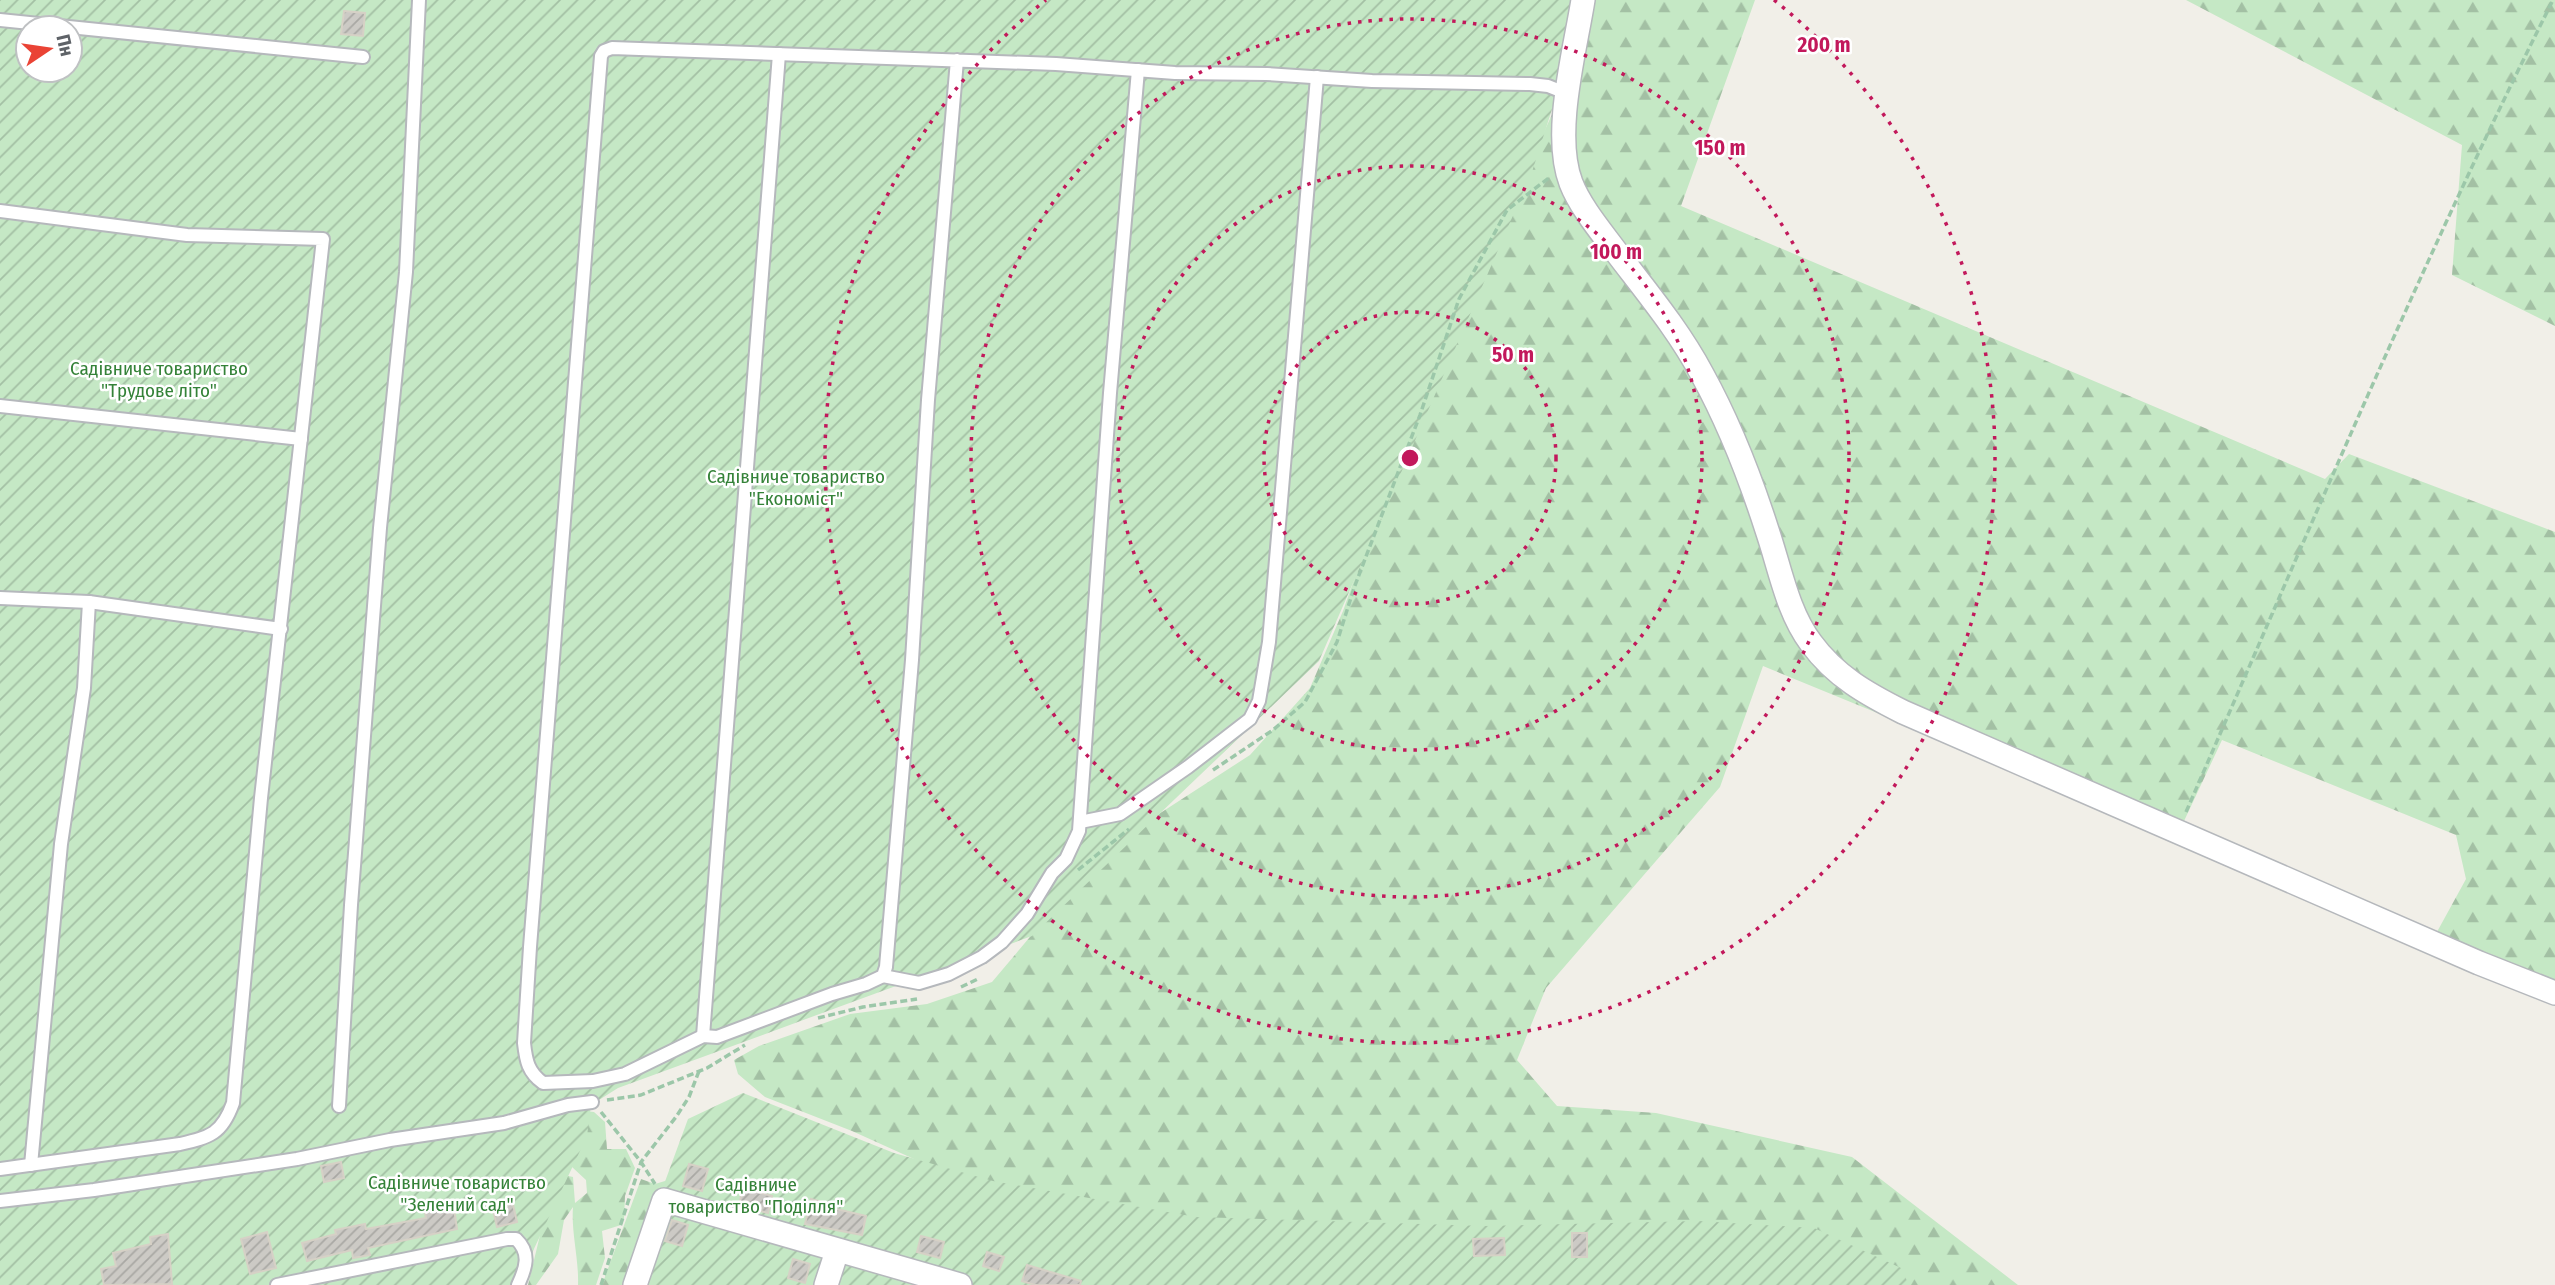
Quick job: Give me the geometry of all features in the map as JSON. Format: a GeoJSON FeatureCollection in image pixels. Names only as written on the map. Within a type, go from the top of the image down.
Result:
{"type":"FeatureCollection","features":[{"type":"Feature","properties":{"kind":"street"},"geometry":{"type":"LineString","coordinates":[[1583,0],[1568,94],[1563,146],[1571,183],[1596,225],[1682,340],[1703,375],[1767,528],[1791,607],[1809,641],[1831,668],[1865,693],[1903,712],[2479,963],[2555,993]]}},
{"type":"Feature","properties":{"kind":"street"},"geometry":{"type":"LineString","coordinates":[[635,1285],[664,1200],[960,1285]]}},
{"type":"Feature","properties":{"kind":"street"},"geometry":{"type":"LineString","coordinates":[[826,1285],[837,1251]]}},
{"type":"Feature","properties":{"kind":"lane"},"geometry":{"type":"LineString","coordinates":[[339,1106],[351,905],[380,528],[406,272],[419,0]]}},
{"type":"Feature","properties":{"kind":"lane"},"geometry":{"type":"LineString","coordinates":[[0,20],[363,57]]}},
{"type":"Feature","properties":{"kind":"lane"},"geometry":{"type":"LineString","coordinates":[[1138,70],[1112,368],[1080,822],[1079,831],[1066,859],[1052,873],[1027,914],[1002,942],[982,957],[949,974],[919,983],[883,976],[717,1037],[704,1036],[625,1074],[593,1081],[543,1083],[531,1074],[525,1051],[530,947],[601,56],[604,51],[612,48],[957,60],[1372,81],[1530,84],[1548,86],[1568,94]]}},
{"type":"Feature","properties":{"kind":"lane"},"geometry":{"type":"LineString","coordinates":[[704,1036],[779,54]]}},
{"type":"Feature","properties":{"kind":"lane"},"geometry":{"type":"LineString","coordinates":[[883,976],[892,905],[912,660],[928,400],[957,60]]}},
{"type":"Feature","properties":{"kind":"lane"},"geometry":{"type":"LineString","coordinates":[[1080,822],[1120,814],[1188,767],[1250,719],[1259,701],[1269,642],[1317,77]]}},
{"type":"Feature","properties":{"kind":"lane"},"geometry":{"type":"LineString","coordinates":[[0,211],[187,235],[323,239],[254,866],[233,1103],[228,1118],[221,1128],[208,1137],[180,1144],[0,1169]]}},
{"type":"Feature","properties":{"kind":"lane"},"geometry":{"type":"LineString","coordinates":[[0,406],[301,439]]}},
{"type":"Feature","properties":{"kind":"lane"},"geometry":{"type":"LineString","coordinates":[[0,598],[89,603],[281,629]]}},
{"type":"Feature","properties":{"kind":"lane"},"geometry":{"type":"LineString","coordinates":[[31,1165],[61,844],[84,688],[89,603]]}},
{"type":"Feature","properties":{"kind":"lane"},"geometry":{"type":"LineString","coordinates":[[0,1200],[94,1190],[298,1159],[390,1140],[504,1123],[568,1105],[592,1102]]}},
{"type":"Feature","properties":{"kind":"lane"},"geometry":{"type":"LineString","coordinates":[[277,1285],[507,1239],[516,1239],[524,1247],[527,1258],[518,1285]]}},
{"type":"Feature","properties":{"kind":"path"},"geometry":{"type":"LineString","coordinates":[[2179,830],[2331,480],[2502,101],[2553,0]]}},
{"type":"Feature","properties":{"kind":"path"},"geometry":{"type":"LineString","coordinates":[[1212,771],[1273,730],[1306,702],[1337,642],[1354,589],[1420,415],[1459,299],[1507,211],[1545,178],[1568,171]]}},
{"type":"Feature","properties":{"kind":"path"},"geometry":{"type":"LineString","coordinates":[[1070,876],[1138,821]]}},
{"type":"Feature","properties":{"kind":"path"},"geometry":{"type":"LineString","coordinates":[[957,988],[987,974]]}},
{"type":"Feature","properties":{"kind":"path"},"geometry":{"type":"LineString","coordinates":[[813,1019],[863,1007],[926,998]]}},
{"type":"Feature","properties":{"kind":"path"},"geometry":{"type":"LineString","coordinates":[[664,1200],[641,1162],[592,1102],[641,1094],[699,1071],[755,1041]]}},
{"type":"Feature","properties":{"kind":"path"},"geometry":{"type":"LineString","coordinates":[[601,1285],[641,1162],[676,1117],[699,1071]]}},
{"type":"Feature","properties":{"kind":"green space","name":"Садівниче товариство \"Економіст\""},"geometry":{"type":"Polygon","coordinates":[[[0,0],[1584,0],[1577,31],[1532,172],[1319,661],[1032,936],[618,1088],[591,1105],[587,1136],[517,1285],[0,1285],[0,0]]]}},
{"type":"Feature","properties":{"kind":"green space"},"geometry":{"type":"Polygon","coordinates":[[[1594,0],[1755,0],[1681,206],[2325,479],[2349,454],[2555,532],[2555,992],[2432,941],[2466,879],[2456,835],[2222,740],[2177,836],[1763,666],[1720,787],[1546,988],[1517,1060],[1557,1106],[1656,1113],[1852,1157],[2018,1285],[1894,1285],[1342,1242],[967,1183],[852,1131],[765,1097],[738,1074],[734,1060],[759,1046],[850,1014],[927,1004],[992,982],[1072,887],[1148,821],[1250,755],[1310,688],[1343,611],[1402,444],[1574,66],[1594,0]]]}},
{"type":"Feature","properties":{"kind":"green space"},"geometry":{"type":"Polygon","coordinates":[[[2186,0],[2555,0],[2555,326],[2452,275],[2462,145],[2186,0]]]}},
{"type":"Feature","properties":{"kind":"green space","name":"Садівниче товариство \"Поділля\""},"geometry":{"type":"Polygon","coordinates":[[[743,1093],[894,1153],[993,1181],[1196,1217],[1485,1226],[1699,1221],[1814,1228],[1901,1268],[1909,1285],[627,1285],[688,1119],[743,1093]]]}},
{"type":"Feature","properties":{"kind":"green space"},"geometry":{"type":"Polygon","coordinates":[[[568,1109],[594,1112],[605,1122],[607,1149],[626,1149],[635,1168],[625,1196],[624,1219],[621,1225],[602,1231],[605,1258],[596,1285],[578,1285],[573,1207],[564,1220],[558,1254],[536,1285],[528,1285],[555,1173],[573,1177],[575,1203],[587,1193],[586,1180],[572,1167],[568,1109]]]}},
{"type":"Feature","properties":{"kind":"green space"},"geometry":{"type":"Polygon","coordinates":[[[675,1178],[648,1285],[602,1285],[641,1179],[655,1184],[675,1178]]]}},
{"type":"Feature","properties":{"kind":"building"},"geometry":{"type":"Polygon","coordinates":[[[344,11],[365,13],[363,36],[341,34],[344,11]]]}},
{"type":"Feature","properties":{"kind":"building"},"geometry":{"type":"Polygon","coordinates":[[[341,1162],[344,1178],[324,1182],[321,1166],[341,1162]]]}},
{"type":"Feature","properties":{"kind":"building"},"geometry":{"type":"Polygon","coordinates":[[[689,1164],[708,1169],[702,1191],[683,1186],[689,1164]]]}},
{"type":"Feature","properties":{"kind":"building"},"geometry":{"type":"Polygon","coordinates":[[[743,1188],[772,1196],[768,1213],[739,1205],[743,1188]]]}},
{"type":"Feature","properties":{"kind":"building"},"geometry":{"type":"Polygon","coordinates":[[[811,1199],[829,1204],[828,1207],[866,1216],[862,1235],[805,1224],[811,1199]]]}},
{"type":"Feature","properties":{"kind":"building"},"geometry":{"type":"Polygon","coordinates":[[[512,1200],[517,1222],[497,1227],[492,1205],[512,1200]]]}},
{"type":"Feature","properties":{"kind":"building"},"geometry":{"type":"Polygon","coordinates":[[[453,1201],[457,1229],[368,1248],[370,1255],[353,1258],[352,1250],[307,1261],[302,1243],[336,1234],[335,1230],[365,1224],[366,1229],[426,1218],[424,1206],[453,1201]]]}},
{"type":"Feature","properties":{"kind":"building"},"geometry":{"type":"Polygon","coordinates":[[[672,1220],[688,1225],[682,1246],[665,1241],[672,1220]]]}},
{"type":"Feature","properties":{"kind":"building"},"geometry":{"type":"Polygon","coordinates":[[[267,1232],[276,1268],[250,1274],[241,1239],[267,1232]]]}},
{"type":"Feature","properties":{"kind":"building"},"geometry":{"type":"Polygon","coordinates":[[[1572,1233],[1587,1233],[1587,1257],[1572,1257],[1572,1233]]]}},
{"type":"Feature","properties":{"kind":"building"},"geometry":{"type":"Polygon","coordinates":[[[168,1234],[172,1284],[104,1285],[101,1269],[116,1266],[113,1253],[151,1244],[150,1237],[168,1234]]]}},
{"type":"Feature","properties":{"kind":"building"},"geometry":{"type":"Polygon","coordinates":[[[921,1236],[944,1242],[940,1258],[917,1252],[921,1236]]]}},
{"type":"Feature","properties":{"kind":"building"},"geometry":{"type":"Polygon","coordinates":[[[1504,1238],[1505,1255],[1474,1256],[1473,1239],[1504,1238]]]}},
{"type":"Feature","properties":{"kind":"building"},"geometry":{"type":"Polygon","coordinates":[[[987,1252],[1004,1257],[999,1271],[983,1266],[987,1252]]]}},
{"type":"Feature","properties":{"kind":"building"},"geometry":{"type":"Polygon","coordinates":[[[793,1259],[810,1264],[805,1283],[788,1278],[793,1259]]]}},
{"type":"Feature","properties":{"kind":"building"},"geometry":{"type":"Polygon","coordinates":[[[1027,1265],[1081,1281],[1080,1285],[1035,1285],[1022,1281],[1027,1265]]]}},
{"type":"Feature","properties":{"kind":"park label","name":"Садівниче товариство \"Трудове літо\""},"geometry":{"type":"Point","coordinates":[159,379]}},
{"type":"Feature","properties":{"kind":"park label","name":"Садівниче товариство \"Зелений сад\""},"geometry":{"type":"Point","coordinates":[457,1193]}}]}
